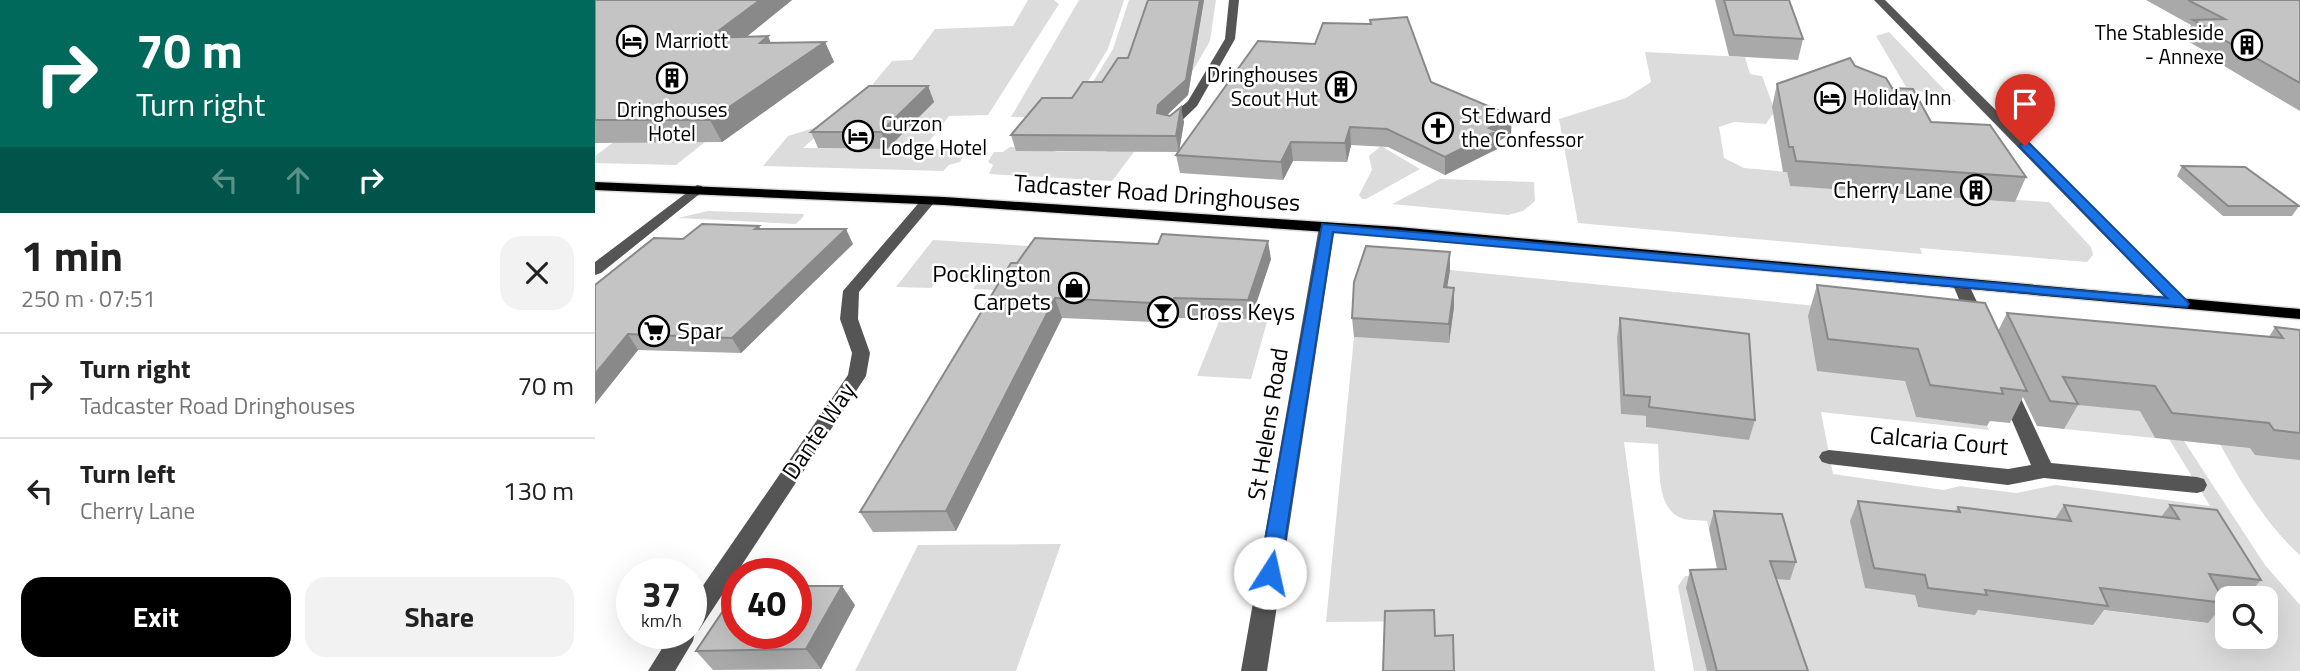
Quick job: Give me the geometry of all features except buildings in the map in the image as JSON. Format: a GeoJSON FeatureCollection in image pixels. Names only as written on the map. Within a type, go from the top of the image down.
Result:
{"type":"FeatureCollection","features":[{"type":"Feature","properties":{"kind":"main road","name":"Tadcaster Road Dringhouses"},"geometry":{"type":"LineString","coordinates":[[595,186],[928,201],[1327,227],[2300,314]]}},
{"type":"Feature","properties":{"kind":"street"},"geometry":{"type":"LineString","coordinates":[[1168,126],[1193,103],[1230,39],[1234,0]]}},
{"type":"Feature","properties":{"kind":"street"},"geometry":{"type":"LineString","coordinates":[[1879,0],[2181,304]]}},
{"type":"Feature","properties":{"kind":"street"},"geometry":{"type":"LineString","coordinates":[[595,270],[697,189]]}},
{"type":"Feature","properties":{"kind":"street","name":"Dante Way"},"geometry":{"type":"LineString","coordinates":[[707,599],[857,376],[861,353],[849,319],[851,291],[928,201]]}},
{"type":"Feature","properties":{"kind":"street","name":"St Helens Road"},"geometry":{"type":"LineString","coordinates":[[1254,671],[1327,227]]}},
{"type":"Feature","properties":{"kind":"street"},"geometry":{"type":"LineString","coordinates":[[1961,285],[1986,342]]}},
{"type":"Feature","properties":{"kind":"street","name":"Calcaria Court"},"geometry":{"type":"LineString","coordinates":[[1998,368],[2044,470]]}},
{"type":"Feature","properties":{"kind":"street","name":"Calcaria Court"},"geometry":{"type":"LineString","coordinates":[[1829,457],[2008,477],[2044,470],[2197,485]]}},
{"type":"Feature","properties":{"kind":"street"},"geometry":{"type":"LineString","coordinates":[[660,671],[674,649]]}},
{"type":"Feature","properties":{"kind":"shaded area"},"geometry":{"type":"Polygon","coordinates":[[[1028,0],[1054,0],[1059,4],[988,115],[949,116],[923,149],[954,149],[954,153],[965,152],[960,162],[949,165],[943,171],[763,166],[788,136],[820,126],[867,91],[892,61],[912,60],[935,29],[1013,26],[1028,0]],[[830,124],[803,148],[887,149],[830,124]]]}},
{"type":"Feature","properties":{"kind":"shaded area"},"geometry":{"type":"Polygon","coordinates":[[[1079,0],[1124,0],[1108,49],[1066,117],[1070,129],[1055,152],[1106,152],[1109,148],[1137,148],[1112,181],[989,174],[993,165],[988,162],[994,152],[1003,152],[1010,147],[1048,146],[1065,118],[1011,117],[1079,0]]]}},
{"type":"Feature","properties":{"kind":"shaded area"},"geometry":{"type":"Polygon","coordinates":[[[1129,0],[1216,0],[1210,41],[1192,72],[1086,93],[1113,49],[1129,0]]]}},
{"type":"Feature","properties":{"kind":"shaded area"},"geometry":{"type":"Polygon","coordinates":[[[1889,32],[1956,102],[1906,87],[1876,36],[1889,32]]]}},
{"type":"Feature","properties":{"kind":"shaded area"},"geometry":{"type":"Polygon","coordinates":[[[1645,52],[1745,57],[1750,74],[1762,76],[1775,111],[1766,124],[1734,122],[1719,127],[1724,158],[1744,168],[1787,172],[1790,186],[2049,202],[2091,247],[2093,255],[2087,262],[1920,248],[1922,254],[1578,223],[1559,119],[1626,98],[1651,82],[1645,52]]]}},
{"type":"Feature","properties":{"kind":"shaded area"},"geometry":{"type":"Polygon","coordinates":[[[689,86],[705,142],[676,165],[595,163],[595,156],[689,86]]]}},
{"type":"Feature","properties":{"kind":"shaded area"},"geometry":{"type":"Polygon","coordinates":[[[1381,146],[1420,169],[1362,199],[1359,195],[1372,170],[1369,156],[1381,146]]]}},
{"type":"Feature","properties":{"kind":"shaded area"},"geometry":{"type":"Polygon","coordinates":[[[1440,179],[1534,182],[1535,201],[1523,211],[1508,215],[1392,204],[1440,179]]]}},
{"type":"Feature","properties":{"kind":"shaded area"},"geometry":{"type":"Polygon","coordinates":[[[708,211],[804,216],[796,224],[678,218],[708,211]]]}},
{"type":"Feature","properties":{"kind":"shaded area"},"geometry":{"type":"Polygon","coordinates":[[[933,240],[1029,246],[1010,271],[1000,302],[987,302],[995,290],[973,289],[979,281],[938,279],[931,288],[896,287],[933,240]]]}},
{"type":"Feature","properties":{"kind":"shaded area"},"geometry":{"type":"Polygon","coordinates":[[[1450,270],[1940,318],[1905,381],[1916,417],[1987,426],[1989,430],[1821,412],[1833,474],[1944,490],[1960,486],[2016,493],[2056,485],[2210,506],[2169,439],[2184,441],[2265,565],[2300,605],[2300,671],[1794,671],[1686,588],[1707,671],[1694,671],[1678,586],[1685,576],[1789,579],[1709,529],[1707,521],[1685,519],[1672,512],[1663,495],[1658,444],[1624,442],[1655,671],[1453,671],[1435,647],[1434,621],[1326,622],[1354,337],[1448,343],[1444,306],[1450,270]],[[1744,354],[1621,414],[1646,416],[1646,427],[1744,354]],[[2202,530],[1915,595],[1918,607],[2086,608],[2207,623],[2193,593],[2215,596],[2215,649],[2278,649],[2278,586],[2236,586],[2202,530]]]}},
{"type":"Feature","properties":{"kind":"shaded area"},"geometry":{"type":"Polygon","coordinates":[[[1256,306],[1270,311],[1251,379],[1197,376],[1220,319],[1256,306]]]}},
{"type":"Feature","properties":{"kind":"shaded area"},"geometry":{"type":"Polygon","coordinates":[[[2015,326],[2077,332],[2109,342],[2131,361],[2172,424],[2146,422],[2155,438],[2064,429],[2057,416],[2044,415],[2036,400],[2159,412],[2140,381],[2134,380],[2115,348],[2007,338],[2006,331],[2015,326]]]}},
{"type":"Feature","properties":{"kind":"shaded area"},"geometry":{"type":"Polygon","coordinates":[[[2300,406],[2300,555],[2275,529],[2251,497],[2213,430],[2300,406]]]}},
{"type":"Feature","properties":{"kind":"shaded area"},"geometry":{"type":"Polygon","coordinates":[[[1061,544],[1016,671],[855,671],[918,545],[1061,544]]]}},
{"type":"Feature","properties":{"kind":"place","name":"Marriott"},"geometry":{"type":"Point","coordinates":[632,41]}},
{"type":"Feature","properties":{"kind":"place","name":"The Stableside - Annexe"},"geometry":{"type":"Point","coordinates":[2247,45]}},
{"type":"Feature","properties":{"kind":"place","name":"Dringhouses Hotel"},"geometry":{"type":"Point","coordinates":[672,78]}},
{"type":"Feature","properties":{"kind":"place","name":"Dringhouses Scout Hut"},"geometry":{"type":"Point","coordinates":[1341,87]}},
{"type":"Feature","properties":{"kind":"place","name":"Holiday Inn"},"geometry":{"type":"Point","coordinates":[1830,98]}},
{"type":"Feature","properties":{"kind":"place","name":"St Edward the Confessor"},"geometry":{"type":"Point","coordinates":[1438,128]}},
{"type":"Feature","properties":{"kind":"place","name":"Curzon Lodge Hotel"},"geometry":{"type":"Point","coordinates":[858,136]}},
{"type":"Feature","properties":{"kind":"place","name":"Cherry Lane"},"geometry":{"type":"Point","coordinates":[1976,190]}},
{"type":"Feature","properties":{"kind":"place","name":"Pocklington Carpets"},"geometry":{"type":"Point","coordinates":[1074,288]}},
{"type":"Feature","properties":{"kind":"place","name":"Cross Keys"},"geometry":{"type":"Point","coordinates":[1163,312]}},
{"type":"Feature","properties":{"kind":"place","name":"Spar"},"geometry":{"type":"Point","coordinates":[654,331]}},
{"type":"Feature","properties":{"kind":"route"},"geometry":{"type":"LineString","coordinates":[[1270,573],[1327,227],[2181,304],[2025,146]]}}]}
